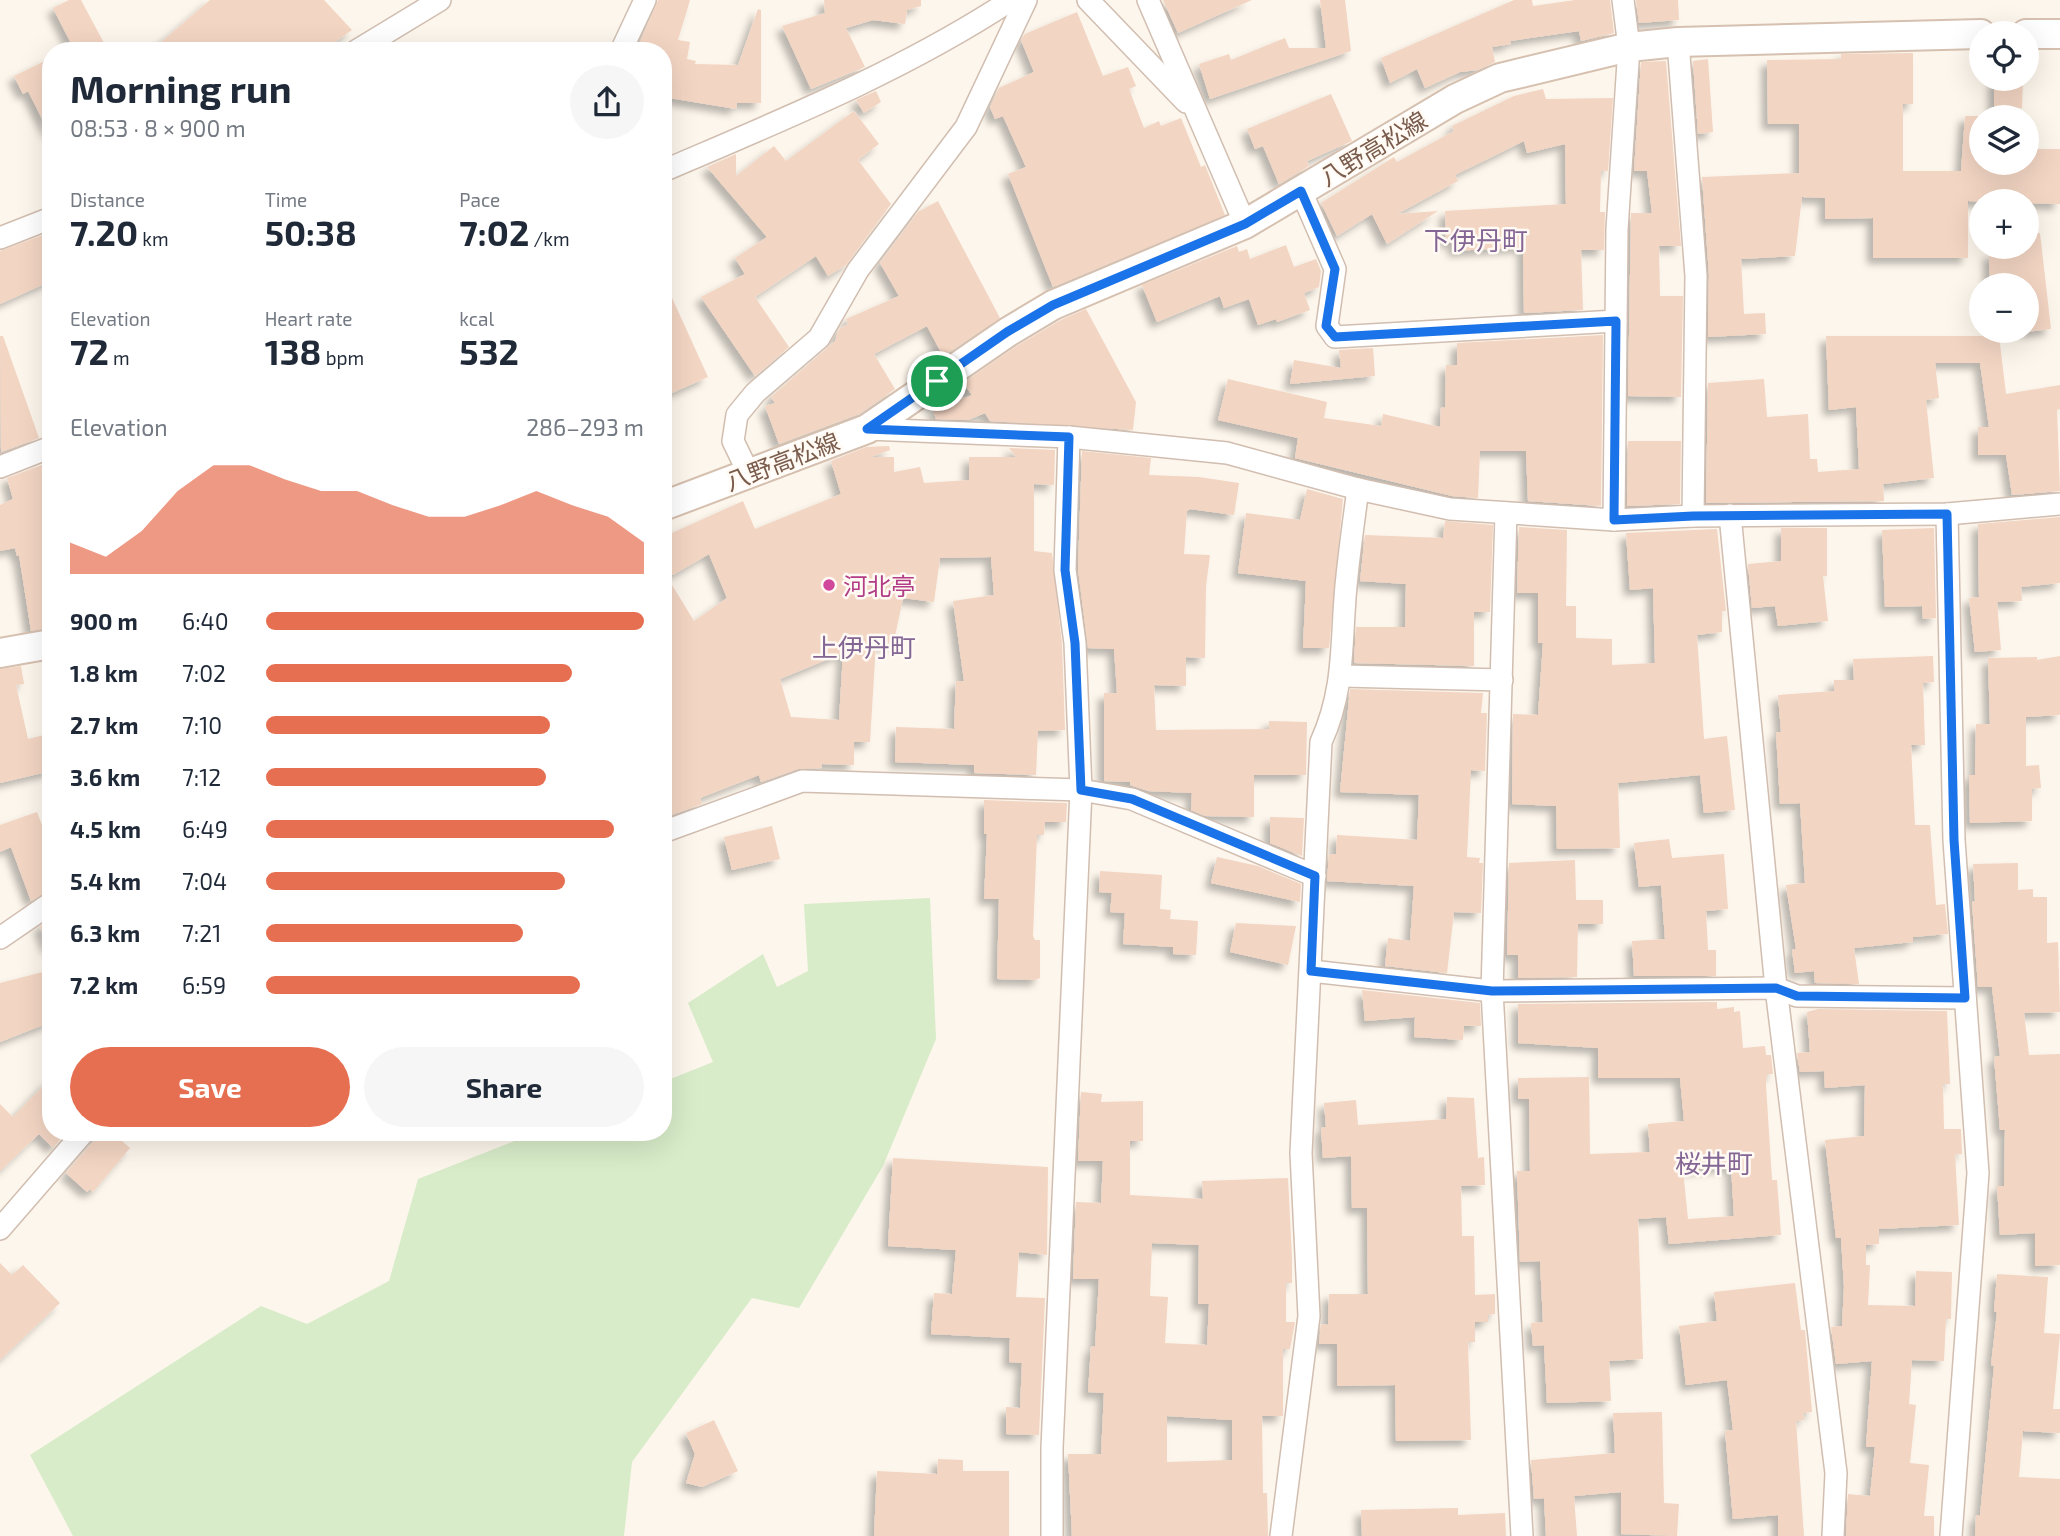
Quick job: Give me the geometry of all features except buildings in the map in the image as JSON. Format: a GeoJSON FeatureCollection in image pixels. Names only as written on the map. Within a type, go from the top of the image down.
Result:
{"type":"FeatureCollection","features":[{"type":"Feature","properties":{"kind":"main road","name":"八野高松線"},"geometry":{"type":"LineString","coordinates":[[672,503],[867,429],[1007,332],[1053,305],[1245,224],[1455,99],[1500,78],[1629,47],[1678,42],[1969,34]]}},
{"type":"Feature","properties":{"kind":"main road"},"geometry":{"type":"LineString","coordinates":[[2039,34],[2060,34]]}},
{"type":"Feature","properties":{"kind":"main road"},"geometry":{"type":"LineString","coordinates":[[0,653],[42,645]]}},
{"type":"Feature","properties":{"kind":"street"},"geometry":{"type":"LineString","coordinates":[[371,42],[440,0]]}},
{"type":"Feature","properties":{"kind":"street"},"geometry":{"type":"LineString","coordinates":[[625,42],[645,0]]}},
{"type":"Feature","properties":{"kind":"street"},"geometry":{"type":"LineString","coordinates":[[672,167],[886,72],[967,29],[1011,0]]}},
{"type":"Feature","properties":{"kind":"street"},"geometry":{"type":"LineString","coordinates":[[749,474],[733,441],[737,415],[755,393],[819,338],[858,270],[966,127],[1026,0]]}},
{"type":"Feature","properties":{"kind":"street"},"geometry":{"type":"LineString","coordinates":[[1088,0],[1196,113]]}},
{"type":"Feature","properties":{"kind":"street"},"geometry":{"type":"LineString","coordinates":[[1148,0],[1245,224]]}},
{"type":"Feature","properties":{"kind":"street"},"geometry":{"type":"LineString","coordinates":[[1614,520],[1617,229],[1629,47],[1623,0]]}},
{"type":"Feature","properties":{"kind":"street"},"geometry":{"type":"LineString","coordinates":[[1678,42],[1696,276],[1693,516]]}},
{"type":"Feature","properties":{"kind":"street"},"geometry":{"type":"LineString","coordinates":[[1301,191],[1335,269],[1326,326],[1335,337],[1616,321]]}},
{"type":"Feature","properties":{"kind":"street"},"geometry":{"type":"LineString","coordinates":[[0,238],[42,222]]}},
{"type":"Feature","properties":{"kind":"street"},"geometry":{"type":"LineString","coordinates":[[867,429],[1069,437],[1227,453],[1359,489],[1450,509],[1614,520],[1730,515],[1947,514],[2060,504]]}},
{"type":"Feature","properties":{"kind":"street"},"geometry":{"type":"LineString","coordinates":[[1052,1536],[1053,1434],[1081,790],[1075,643],[1065,570],[1069,437]]}},
{"type":"Feature","properties":{"kind":"street"},"geometry":{"type":"LineString","coordinates":[[0,467],[42,451]]}},
{"type":"Feature","properties":{"kind":"street"},"geometry":{"type":"LineString","coordinates":[[1281,1536],[1309,1316],[1301,1153],[1321,742],[1333,714],[1342,677],[1346,577],[1359,489]]}},
{"type":"Feature","properties":{"kind":"street"},"geometry":{"type":"LineString","coordinates":[[1506,513],[1492,991],[1522,1536]]}},
{"type":"Feature","properties":{"kind":"street"},"geometry":{"type":"LineString","coordinates":[[1947,514],[1954,840],[1978,1173],[1951,1536]]}},
{"type":"Feature","properties":{"kind":"street"},"geometry":{"type":"LineString","coordinates":[[1730,515],[1776,988],[1836,1473],[1833,1536]]}},
{"type":"Feature","properties":{"kind":"street"},"geometry":{"type":"LineString","coordinates":[[1342,677],[1502,680]]}},
{"type":"Feature","properties":{"kind":"street"},"geometry":{"type":"LineString","coordinates":[[672,829],[802,781],[1081,790],[1132,799],[1315,876]]}},
{"type":"Feature","properties":{"kind":"street"},"geometry":{"type":"LineString","coordinates":[[0,938],[42,909]]}},
{"type":"Feature","properties":{"kind":"street"},"geometry":{"type":"LineString","coordinates":[[1311,971],[1492,991],[1776,988],[1797,996],[1965,998]]}},
{"type":"Feature","properties":{"kind":"street"},"geometry":{"type":"LineString","coordinates":[[0,1229],[76,1141]]}},
{"type":"Feature","properties":{"kind":"green space"},"geometry":{"type":"Polygon","coordinates":[[[930,898],[936,1039],[883,1166],[799,1308],[752,1298],[632,1462],[624,1536],[73,1536],[30,1455],[261,1306],[307,1324],[389,1281],[418,1179],[514,1141],[672,1141],[672,1078],[713,1062],[688,1003],[763,954],[777,987],[808,971],[804,904],[930,898]]]}},
{"type":"Feature","properties":{"kind":"place","name":"河北亭"},"geometry":{"type":"Point","coordinates":[829,585]}},
{"type":"Feature","properties":{"kind":"district","name":"下伊丹町"},"geometry":{"type":"Point","coordinates":[1476,239]}},
{"type":"Feature","properties":{"kind":"district","name":"上伊丹町"},"geometry":{"type":"Point","coordinates":[864,646]}},
{"type":"Feature","properties":{"kind":"district","name":"桜井町"},"geometry":{"type":"Point","coordinates":[1714,1162]}},
{"type":"Feature","properties":{"kind":"route"},"geometry":{"type":"LineString","coordinates":[[1301,191],[1335,269],[1326,326],[1335,337],[1616,321],[1614,520],[1693,516],[1947,514],[1954,840],[1965,998],[1881,1000],[1797,996],[1776,988],[1492,991],[1311,971],[1315,876],[1132,799],[1081,790],[1075,643],[1065,570],[1069,437],[867,429],[937,381],[1007,332],[1053,305],[1245,224],[1301,191]]}}]}
